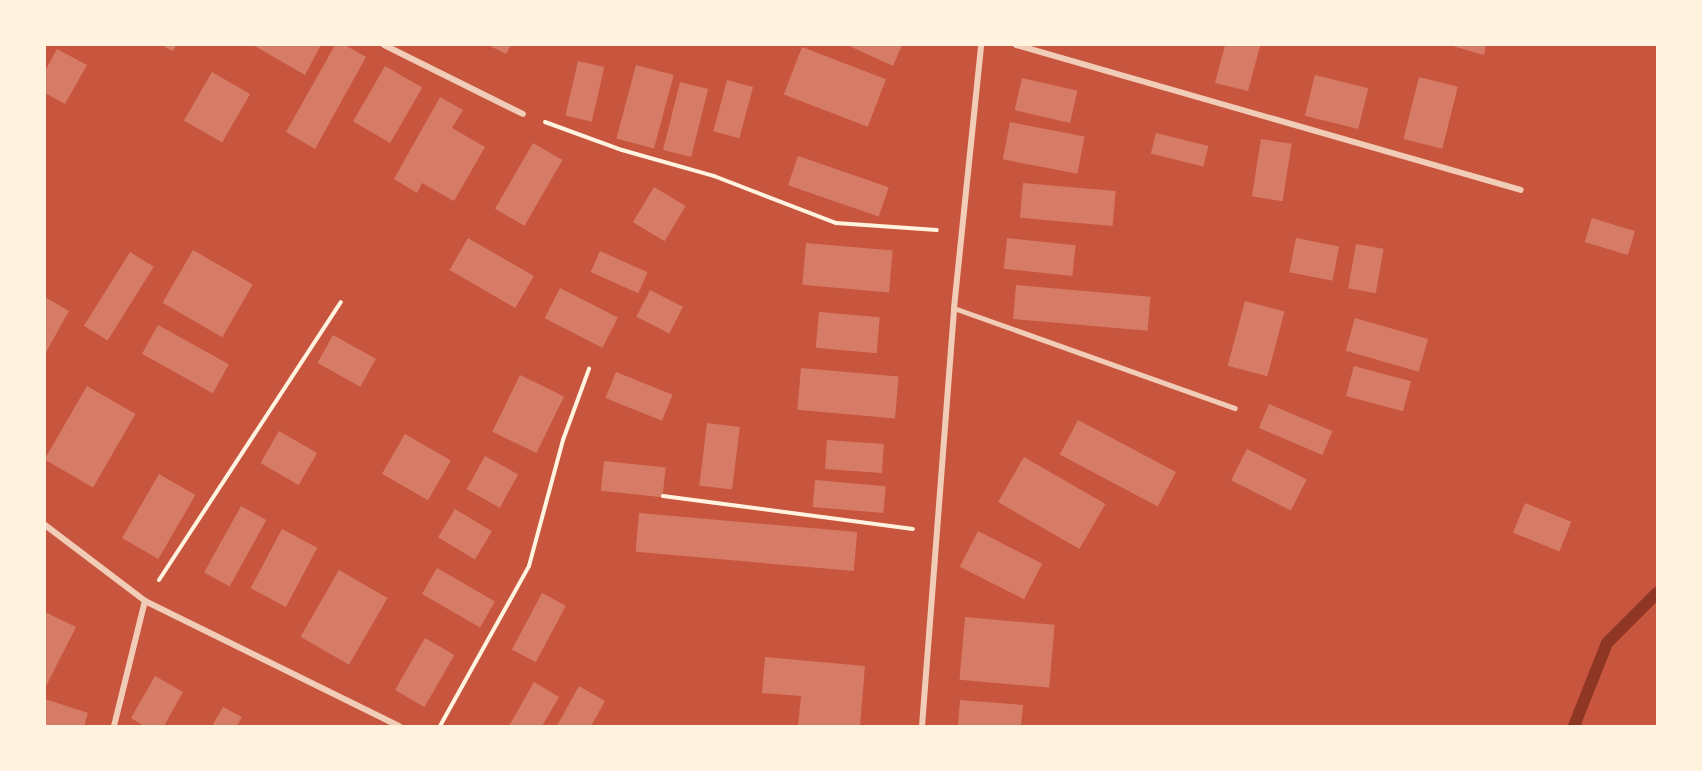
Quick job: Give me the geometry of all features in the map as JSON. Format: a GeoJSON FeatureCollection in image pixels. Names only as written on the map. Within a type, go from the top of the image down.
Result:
{"type":"FeatureCollection","features":[{"type":"Feature","properties":{"kind":"street"},"geometry":{"type":"LineString","coordinates":[[384,45],[523,114]]}},
{"type":"Feature","properties":{"kind":"street"},"geometry":{"type":"LineString","coordinates":[[922,726],[954,308],[981,45]]}},
{"type":"Feature","properties":{"kind":"street"},"geometry":{"type":"LineString","coordinates":[[1016,45],[1521,190]]}},
{"type":"Feature","properties":{"kind":"street"},"geometry":{"type":"LineString","coordinates":[[45,525],[145,601],[399,726]]}},
{"type":"Feature","properties":{"kind":"street"},"geometry":{"type":"LineString","coordinates":[[114,726],[145,601]]}},
{"type":"Feature","properties":{"kind":"lane"},"geometry":{"type":"LineString","coordinates":[[954,308],[1235,408]]}},
{"type":"Feature","properties":{"kind":"path"},"geometry":{"type":"LineString","coordinates":[[523,114],[622,150],[714,177],[836,223],[962,232]]}},
{"type":"Feature","properties":{"kind":"path"},"geometry":{"type":"LineString","coordinates":[[145,601],[340,302]]}},
{"type":"Feature","properties":{"kind":"path"},"geometry":{"type":"LineString","coordinates":[[440,726],[529,566],[563,440],[590,369]]}},
{"type":"Feature","properties":{"kind":"path"},"geometry":{"type":"LineString","coordinates":[[663,496],[938,532]]}},
{"type":"Feature","properties":{"kind":"building"},"geometry":{"type":"Polygon","coordinates":[[[161,45],[176,45],[173,51],[161,45]]]}},
{"type":"Feature","properties":{"kind":"building"},"geometry":{"type":"Polygon","coordinates":[[[253,45],[321,45],[305,75],[253,45]]]}},
{"type":"Feature","properties":{"kind":"building"},"geometry":{"type":"Polygon","coordinates":[[[335,45],[345,45],[366,57],[315,149],[286,132],[335,45]]]}},
{"type":"Feature","properties":{"kind":"building"},"geometry":{"type":"Polygon","coordinates":[[[488,45],[511,45],[506,54],[488,45]]]}},
{"type":"Feature","properties":{"kind":"building"},"geometry":{"type":"Polygon","coordinates":[[[847,45],[902,45],[893,66],[847,45]]]}},
{"type":"Feature","properties":{"kind":"building"},"geometry":{"type":"Polygon","coordinates":[[[1225,45],[1260,46],[1248,91],[1215,83],[1225,45]]]}},
{"type":"Feature","properties":{"kind":"building"},"geometry":{"type":"Polygon","coordinates":[[[1449,45],[1486,45],[1484,55],[1449,45]]]}},
{"type":"Feature","properties":{"kind":"building"},"geometry":{"type":"Polygon","coordinates":[[[802,47],[886,79],[868,127],[784,95],[802,47]]]}},
{"type":"Feature","properties":{"kind":"building"},"geometry":{"type":"Polygon","coordinates":[[[57,49],[87,65],[65,104],[45,93],[45,71],[57,49]]]}},
{"type":"Feature","properties":{"kind":"building"},"geometry":{"type":"Polygon","coordinates":[[[578,61],[604,67],[592,122],[565,116],[578,61]]]}},
{"type":"Feature","properties":{"kind":"building"},"geometry":{"type":"Polygon","coordinates":[[[636,65],[674,75],[654,149],[616,138],[636,65]]]}},
{"type":"Feature","properties":{"kind":"building"},"geometry":{"type":"Polygon","coordinates":[[[385,66],[422,88],[390,143],[353,121],[385,66]]]}},
{"type":"Feature","properties":{"kind":"building"},"geometry":{"type":"Polygon","coordinates":[[[212,72],[250,94],[222,142],[184,120],[212,72]]]}},
{"type":"Feature","properties":{"kind":"building"},"geometry":{"type":"Polygon","coordinates":[[[1315,75],[1368,88],[1358,129],[1305,116],[1315,75]]]}},
{"type":"Feature","properties":{"kind":"building"},"geometry":{"type":"Polygon","coordinates":[[[1419,77],[1458,87],[1442,149],[1404,139],[1419,77]]]}},
{"type":"Feature","properties":{"kind":"building"},"geometry":{"type":"Polygon","coordinates":[[[1022,78],[1078,91],[1070,123],[1015,110],[1022,78]]]}},
{"type":"Feature","properties":{"kind":"building"},"geometry":{"type":"Polygon","coordinates":[[[727,80],[753,87],[739,138],[713,131],[727,80]]]}},
{"type":"Feature","properties":{"kind":"building"},"geometry":{"type":"Polygon","coordinates":[[[680,82],[708,89],[691,157],[663,150],[680,82]]]}},
{"type":"Feature","properties":{"kind":"building"},"geometry":{"type":"Polygon","coordinates":[[[440,97],[463,110],[452,128],[485,147],[454,201],[422,183],[417,193],[394,179],[440,97]]]}},
{"type":"Feature","properties":{"kind":"building"},"geometry":{"type":"Polygon","coordinates":[[[1010,122],[1085,137],[1077,174],[1003,159],[1010,122]]]}},
{"type":"Feature","properties":{"kind":"building"},"geometry":{"type":"Polygon","coordinates":[[[1156,133],[1208,146],[1203,166],[1151,153],[1156,133]]]}},
{"type":"Feature","properties":{"kind":"building"},"geometry":{"type":"Polygon","coordinates":[[[1261,139],[1292,144],[1283,201],[1252,196],[1261,139]]]}},
{"type":"Feature","properties":{"kind":"building"},"geometry":{"type":"Polygon","coordinates":[[[533,143],[562,160],[524,226],[495,209],[533,143]]]}},
{"type":"Feature","properties":{"kind":"building"},"geometry":{"type":"Polygon","coordinates":[[[798,156],[889,187],[879,217],[788,185],[798,156]]]}},
{"type":"Feature","properties":{"kind":"building"},"geometry":{"type":"Polygon","coordinates":[[[1023,183],[1116,191],[1113,226],[1020,218],[1023,183]]]}},
{"type":"Feature","properties":{"kind":"building"},"geometry":{"type":"Polygon","coordinates":[[[654,187],[686,206],[665,241],[633,222],[654,187]]]}},
{"type":"Feature","properties":{"kind":"building"},"geometry":{"type":"Polygon","coordinates":[[[1592,218],[1635,231],[1628,255],[1585,242],[1592,218]]]}},
{"type":"Feature","properties":{"kind":"building"},"geometry":{"type":"Polygon","coordinates":[[[468,238],[534,276],[515,308],[450,270],[468,238]]]}},
{"type":"Feature","properties":{"kind":"building"},"geometry":{"type":"Polygon","coordinates":[[[1007,238],[1076,245],[1072,276],[1004,269],[1007,238]]]}},
{"type":"Feature","properties":{"kind":"building"},"geometry":{"type":"Polygon","coordinates":[[[1296,238],[1339,246],[1333,281],[1289,272],[1296,238]]]}},
{"type":"Feature","properties":{"kind":"building"},"geometry":{"type":"Polygon","coordinates":[[[806,243],[893,251],[889,292],[802,285],[806,243]]]}},
{"type":"Feature","properties":{"kind":"building"},"geometry":{"type":"Polygon","coordinates":[[[1356,244],[1384,249],[1376,293],[1348,288],[1356,244]]]}},
{"type":"Feature","properties":{"kind":"building"},"geometry":{"type":"Polygon","coordinates":[[[193,250],[253,284],[222,337],[162,303],[193,250]]]}},
{"type":"Feature","properties":{"kind":"building"},"geometry":{"type":"Polygon","coordinates":[[[600,251],[648,272],[638,293],[591,272],[600,251]]]}},
{"type":"Feature","properties":{"kind":"building"},"geometry":{"type":"Polygon","coordinates":[[[130,252],[154,267],[108,341],[84,326],[130,252]]]}},
{"type":"Feature","properties":{"kind":"building"},"geometry":{"type":"Polygon","coordinates":[[[1016,285],[1150,297],[1148,331],[1013,319],[1016,285]]]}},
{"type":"Feature","properties":{"kind":"building"},"geometry":{"type":"Polygon","coordinates":[[[560,288],[618,318],[602,348],[545,318],[560,288]]]}},
{"type":"Feature","properties":{"kind":"building"},"geometry":{"type":"Polygon","coordinates":[[[650,290],[683,307],[669,334],[636,317],[650,290]]]}},
{"type":"Feature","properties":{"kind":"building"},"geometry":{"type":"Polygon","coordinates":[[[45,297],[69,311],[45,354],[45,297]]]}},
{"type":"Feature","properties":{"kind":"building"},"geometry":{"type":"Polygon","coordinates":[[[1245,301],[1285,312],[1267,376],[1228,366],[1245,301]]]}},
{"type":"Feature","properties":{"kind":"building"},"geometry":{"type":"Polygon","coordinates":[[[819,312],[880,317],[877,353],[816,348],[819,312]]]}},
{"type":"Feature","properties":{"kind":"building"},"geometry":{"type":"Polygon","coordinates":[[[1355,318],[1428,339],[1419,372],[1346,351],[1355,318]]]}},
{"type":"Feature","properties":{"kind":"building"},"geometry":{"type":"Polygon","coordinates":[[[158,325],[229,364],[213,393],[142,354],[158,325]]]}},
{"type":"Feature","properties":{"kind":"building"},"geometry":{"type":"Polygon","coordinates":[[[333,335],[376,359],[360,387],[317,363],[333,335]]]}},
{"type":"Feature","properties":{"kind":"building"},"geometry":{"type":"Polygon","coordinates":[[[1354,366],[1411,381],[1403,411],[1346,396],[1354,366]]]}},
{"type":"Feature","properties":{"kind":"building"},"geometry":{"type":"Polygon","coordinates":[[[801,368],[899,377],[895,418],[797,410],[801,368]]]}},
{"type":"Feature","properties":{"kind":"building"},"geometry":{"type":"Polygon","coordinates":[[[616,372],[673,395],[662,421],[606,398],[616,372]]]}},
{"type":"Feature","properties":{"kind":"building"},"geometry":{"type":"Polygon","coordinates":[[[520,375],[564,396],[536,453],[492,432],[520,375]]]}},
{"type":"Feature","properties":{"kind":"building"},"geometry":{"type":"Polygon","coordinates":[[[87,386],[135,414],[93,488],[45,460],[87,386]]]}},
{"type":"Feature","properties":{"kind":"building"},"geometry":{"type":"Polygon","coordinates":[[[1269,404],[1333,431],[1322,455],[1259,428],[1269,404]]]}},
{"type":"Feature","properties":{"kind":"building"},"geometry":{"type":"Polygon","coordinates":[[[1078,420],[1176,472],[1158,507],[1060,454],[1078,420]]]}},
{"type":"Feature","properties":{"kind":"building"},"geometry":{"type":"Polygon","coordinates":[[[707,423],[740,427],[732,490],[699,486],[707,423]]]}},
{"type":"Feature","properties":{"kind":"building"},"geometry":{"type":"Polygon","coordinates":[[[279,431],[317,453],[299,485],[260,463],[279,431]]]}},
{"type":"Feature","properties":{"kind":"building"},"geometry":{"type":"Polygon","coordinates":[[[405,434],[451,460],[428,500],[382,474],[405,434]]]}},
{"type":"Feature","properties":{"kind":"building"},"geometry":{"type":"Polygon","coordinates":[[[827,440],[884,444],[882,473],[825,469],[827,440]]]}},
{"type":"Feature","properties":{"kind":"building"},"geometry":{"type":"Polygon","coordinates":[[[1247,449],[1307,479],[1291,511],[1231,480],[1247,449]]]}},
{"type":"Feature","properties":{"kind":"building"},"geometry":{"type":"Polygon","coordinates":[[[485,456],[518,474],[500,508],[467,489],[485,456]]]}},
{"type":"Feature","properties":{"kind":"building"},"geometry":{"type":"Polygon","coordinates":[[[1024,457],[1105,504],[1079,549],[998,502],[1024,457]]]}},
{"type":"Feature","properties":{"kind":"building"},"geometry":{"type":"Polygon","coordinates":[[[604,461],[666,467],[663,497],[601,491],[604,461]]]}},
{"type":"Feature","properties":{"kind":"building"},"geometry":{"type":"Polygon","coordinates":[[[159,474],[195,495],[158,559],[122,538],[159,474]]]}},
{"type":"Feature","properties":{"kind":"building"},"geometry":{"type":"Polygon","coordinates":[[[815,480],[886,486],[883,513],[813,507],[815,480]]]}},
{"type":"Feature","properties":{"kind":"building"},"geometry":{"type":"Polygon","coordinates":[[[1525,503],[1571,522],[1559,551],[1513,533],[1525,503]]]}},
{"type":"Feature","properties":{"kind":"building"},"geometry":{"type":"Polygon","coordinates":[[[241,506],[266,520],[230,587],[204,572],[241,506]]]}},
{"type":"Feature","properties":{"kind":"building"},"geometry":{"type":"Polygon","coordinates":[[[455,509],[492,531],[475,559],[438,537],[455,509]]]}},
{"type":"Feature","properties":{"kind":"building"},"geometry":{"type":"Polygon","coordinates":[[[639,513],[857,532],[854,571],[636,552],[639,513]]]}},
{"type":"Feature","properties":{"kind":"building"},"geometry":{"type":"Polygon","coordinates":[[[282,529],[317,548],[286,607],[251,588],[282,529]]]}},
{"type":"Feature","properties":{"kind":"building"},"geometry":{"type":"Polygon","coordinates":[[[978,531],[1042,564],[1024,599],[960,567],[978,531]]]}},
{"type":"Feature","properties":{"kind":"building"},"geometry":{"type":"Polygon","coordinates":[[[437,568],[495,602],[480,627],[422,594],[437,568]]]}},
{"type":"Feature","properties":{"kind":"building"},"geometry":{"type":"Polygon","coordinates":[[[339,570],[387,598],[349,665],[300,637],[339,570]]]}},
{"type":"Feature","properties":{"kind":"building"},"geometry":{"type":"Polygon","coordinates":[[[542,593],[566,606],[536,662],[512,650],[542,593]]]}},
{"type":"Feature","properties":{"kind":"building"},"geometry":{"type":"Polygon","coordinates":[[[45,612],[76,627],[45,688],[45,612]]]}},
{"type":"Feature","properties":{"kind":"building"},"geometry":{"type":"Polygon","coordinates":[[[965,617],[1055,625],[1049,688],[960,680],[965,617]]]}},
{"type":"Feature","properties":{"kind":"building"},"geometry":{"type":"Polygon","coordinates":[[[425,638],[454,655],[424,707],[395,690],[425,638]]]}},
{"type":"Feature","properties":{"kind":"building"},"geometry":{"type":"Polygon","coordinates":[[[765,657],[865,666],[860,726],[798,726],[801,696],[762,693],[765,657]]]}},
{"type":"Feature","properties":{"kind":"building"},"geometry":{"type":"Polygon","coordinates":[[[155,676],[183,692],[164,726],[144,726],[131,718],[155,676]]]}},
{"type":"Feature","properties":{"kind":"building"},"geometry":{"type":"Polygon","coordinates":[[[534,682],[559,697],[542,726],[509,726],[534,682]]]}},
{"type":"Feature","properties":{"kind":"building"},"geometry":{"type":"Polygon","coordinates":[[[579,686],[605,701],[591,726],[557,726],[579,686]]]}},
{"type":"Feature","properties":{"kind":"building"},"geometry":{"type":"Polygon","coordinates":[[[45,699],[88,713],[84,726],[45,726],[45,699]]]}},
{"type":"Feature","properties":{"kind":"building"},"geometry":{"type":"Polygon","coordinates":[[[960,700],[1023,705],[1021,726],[958,726],[960,700]]]}},
{"type":"Feature","properties":{"kind":"building"},"geometry":{"type":"Polygon","coordinates":[[[223,707],[242,717],[237,726],[212,726],[223,707]]]}},
{"type":"Feature","properties":{"kind":"waterway"},"geometry":{"type":"LineString","coordinates":[[1574,726],[1607,643],[1657,593]]}}]}
